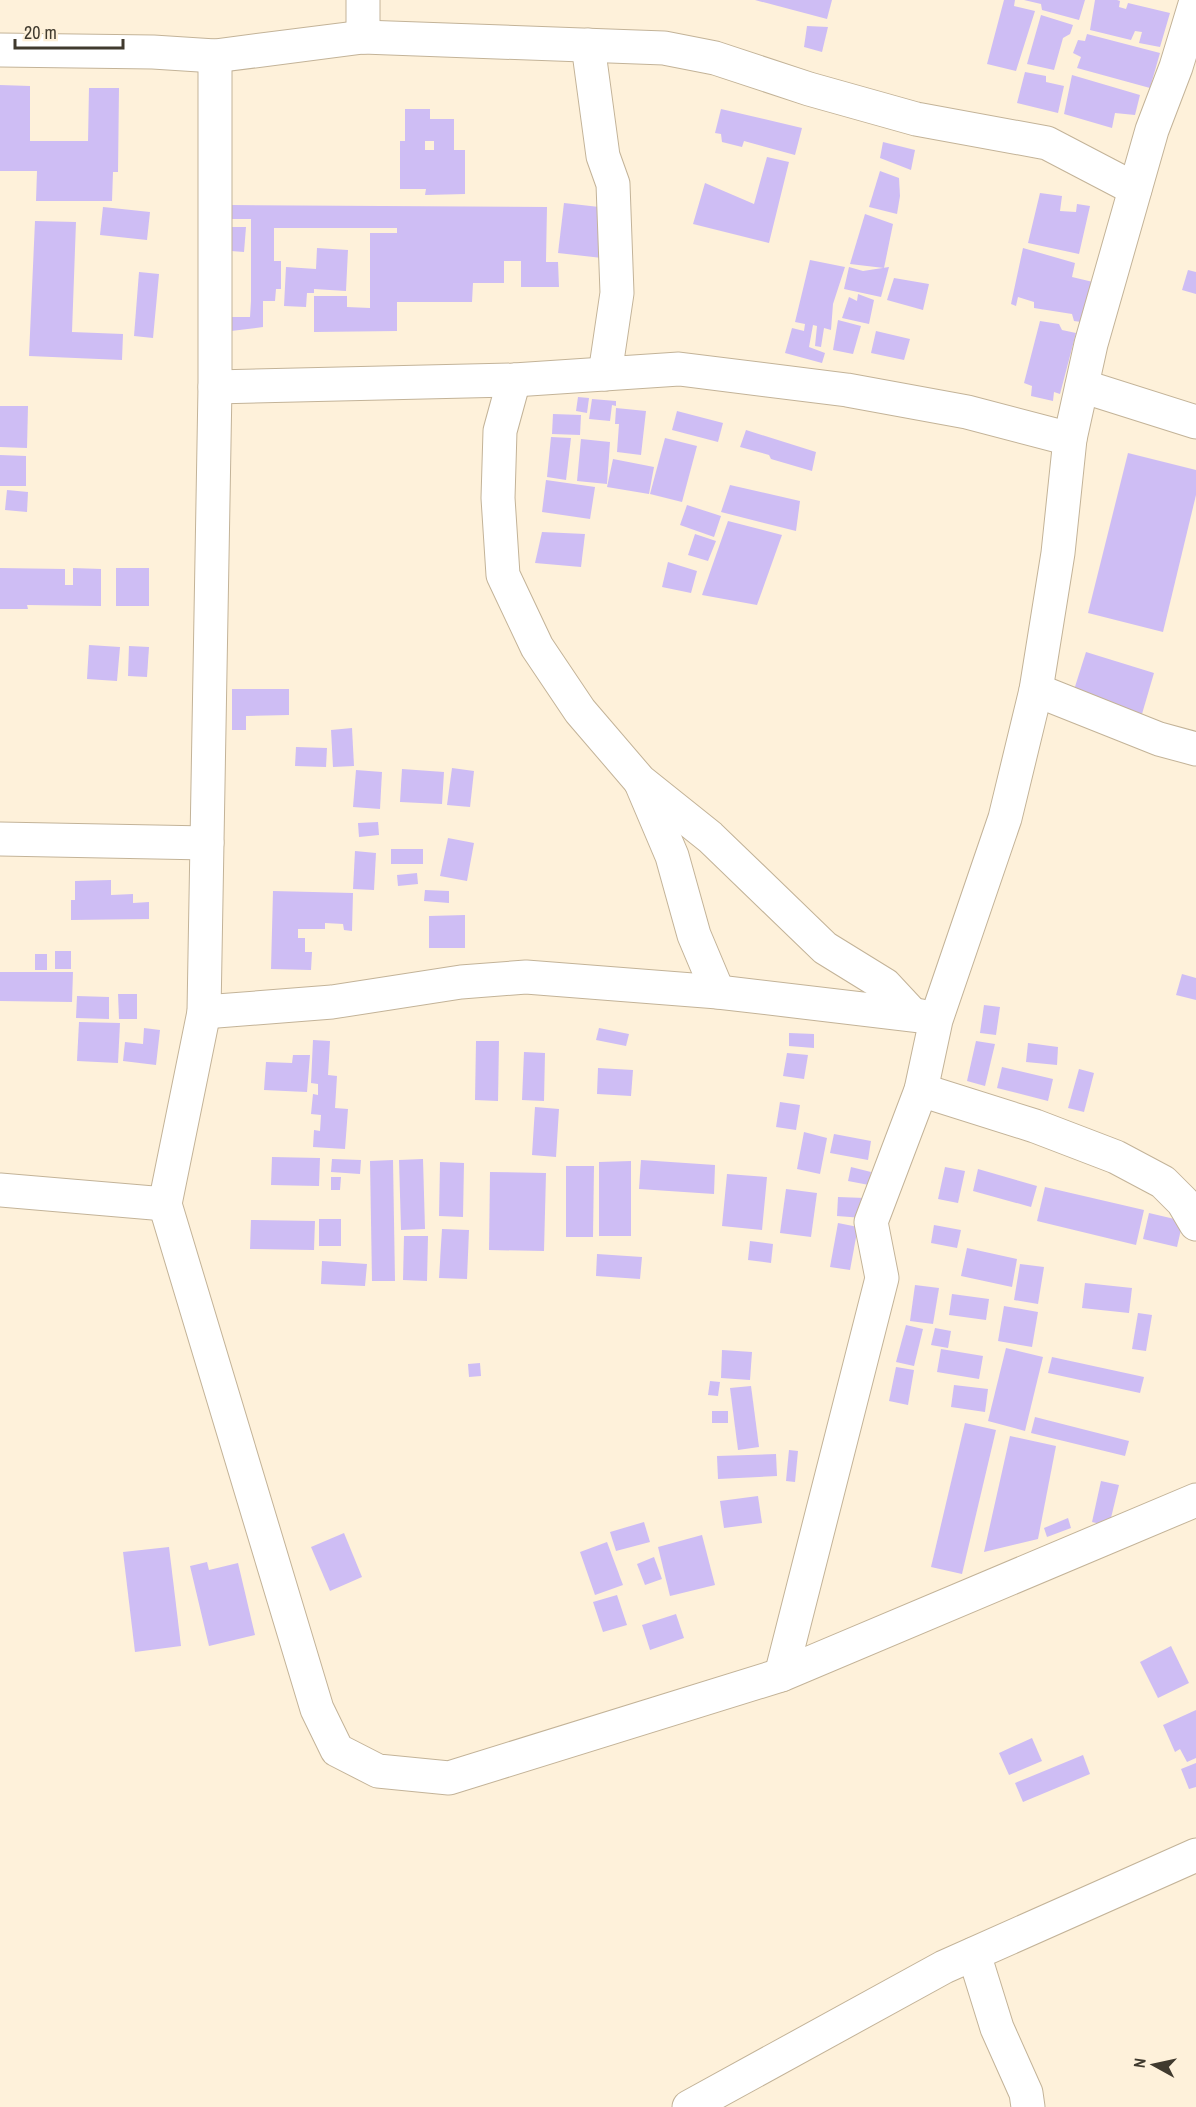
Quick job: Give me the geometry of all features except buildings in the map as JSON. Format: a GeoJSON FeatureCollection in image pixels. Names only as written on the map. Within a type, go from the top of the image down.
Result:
{"type":"FeatureCollection","features":[{"type":"Feature","properties":{"kind":"street"},"geometry":{"type":"LineString","coordinates":[[363,0],[363,37]]}},
{"type":"Feature","properties":{"kind":"street"},"geometry":{"type":"LineString","coordinates":[[781,1675],[882,1278],[871,1222],[921,1090],[924,1017],[1005,818],[1036,690],[1058,553],[1070,439],[1082,386],[1152,130],[1196,1]]}},
{"type":"Feature","properties":{"kind":"street"},"geometry":{"type":"LineString","coordinates":[[0,50],[153,52],[215,56],[363,37],[664,48],[715,58],[809,89],[916,119],[1047,143],[1135,189]]}},
{"type":"Feature","properties":{"kind":"street"},"geometry":{"type":"LineString","coordinates":[[588,45],[603,156],[613,184],[614,194],[617,293],[605,374]]}},
{"type":"Feature","properties":{"kind":"street"},"geometry":{"type":"LineString","coordinates":[[215,56],[215,387],[204,1012],[165,1204],[317,1709],[337,1750],[378,1771],[449,1778],[781,1675],[1196,1500]]}},
{"type":"Feature","properties":{"kind":"street"},"geometry":{"type":"LineString","coordinates":[[215,387],[514,380],[679,369],[847,390],[967,412],[1070,439]]}},
{"type":"Feature","properties":{"kind":"street"},"geometry":{"type":"LineString","coordinates":[[514,380],[500,431],[498,498],[503,575],[543,656],[580,711],[640,781],[710,837],[825,948],[885,985],[924,1017]]}},
{"type":"Feature","properties":{"kind":"street"},"geometry":{"type":"LineString","coordinates":[[1082,386],[1196,422]]}},
{"type":"Feature","properties":{"kind":"street"},"geometry":{"type":"LineString","coordinates":[[1036,690],[1160,739],[1196,750]]}},
{"type":"Feature","properties":{"kind":"street"},"geometry":{"type":"LineString","coordinates":[[640,781],[672,856],[694,935],[718,992]]}},
{"type":"Feature","properties":{"kind":"street"},"geometry":{"type":"LineString","coordinates":[[0,839],[207,843]]}},
{"type":"Feature","properties":{"kind":"street"},"geometry":{"type":"LineString","coordinates":[[204,1012],[332,1002],[461,982],[526,977],[718,992],[924,1017]]}},
{"type":"Feature","properties":{"kind":"street"},"geometry":{"type":"LineString","coordinates":[[921,1090],[1035,1126],[1116,1157],[1163,1182],[1183,1202],[1196,1224]]}},
{"type":"Feature","properties":{"kind":"street"},"geometry":{"type":"LineString","coordinates":[[0,1190],[165,1204]]}},
{"type":"Feature","properties":{"kind":"street"},"geometry":{"type":"LineString","coordinates":[[689,2107],[944,1967],[1196,1855]]}},
{"type":"Feature","properties":{"kind":"street"},"geometry":{"type":"LineString","coordinates":[[974,1954],[997,2028],[1026,2093],[1028,2107]]}}]}
